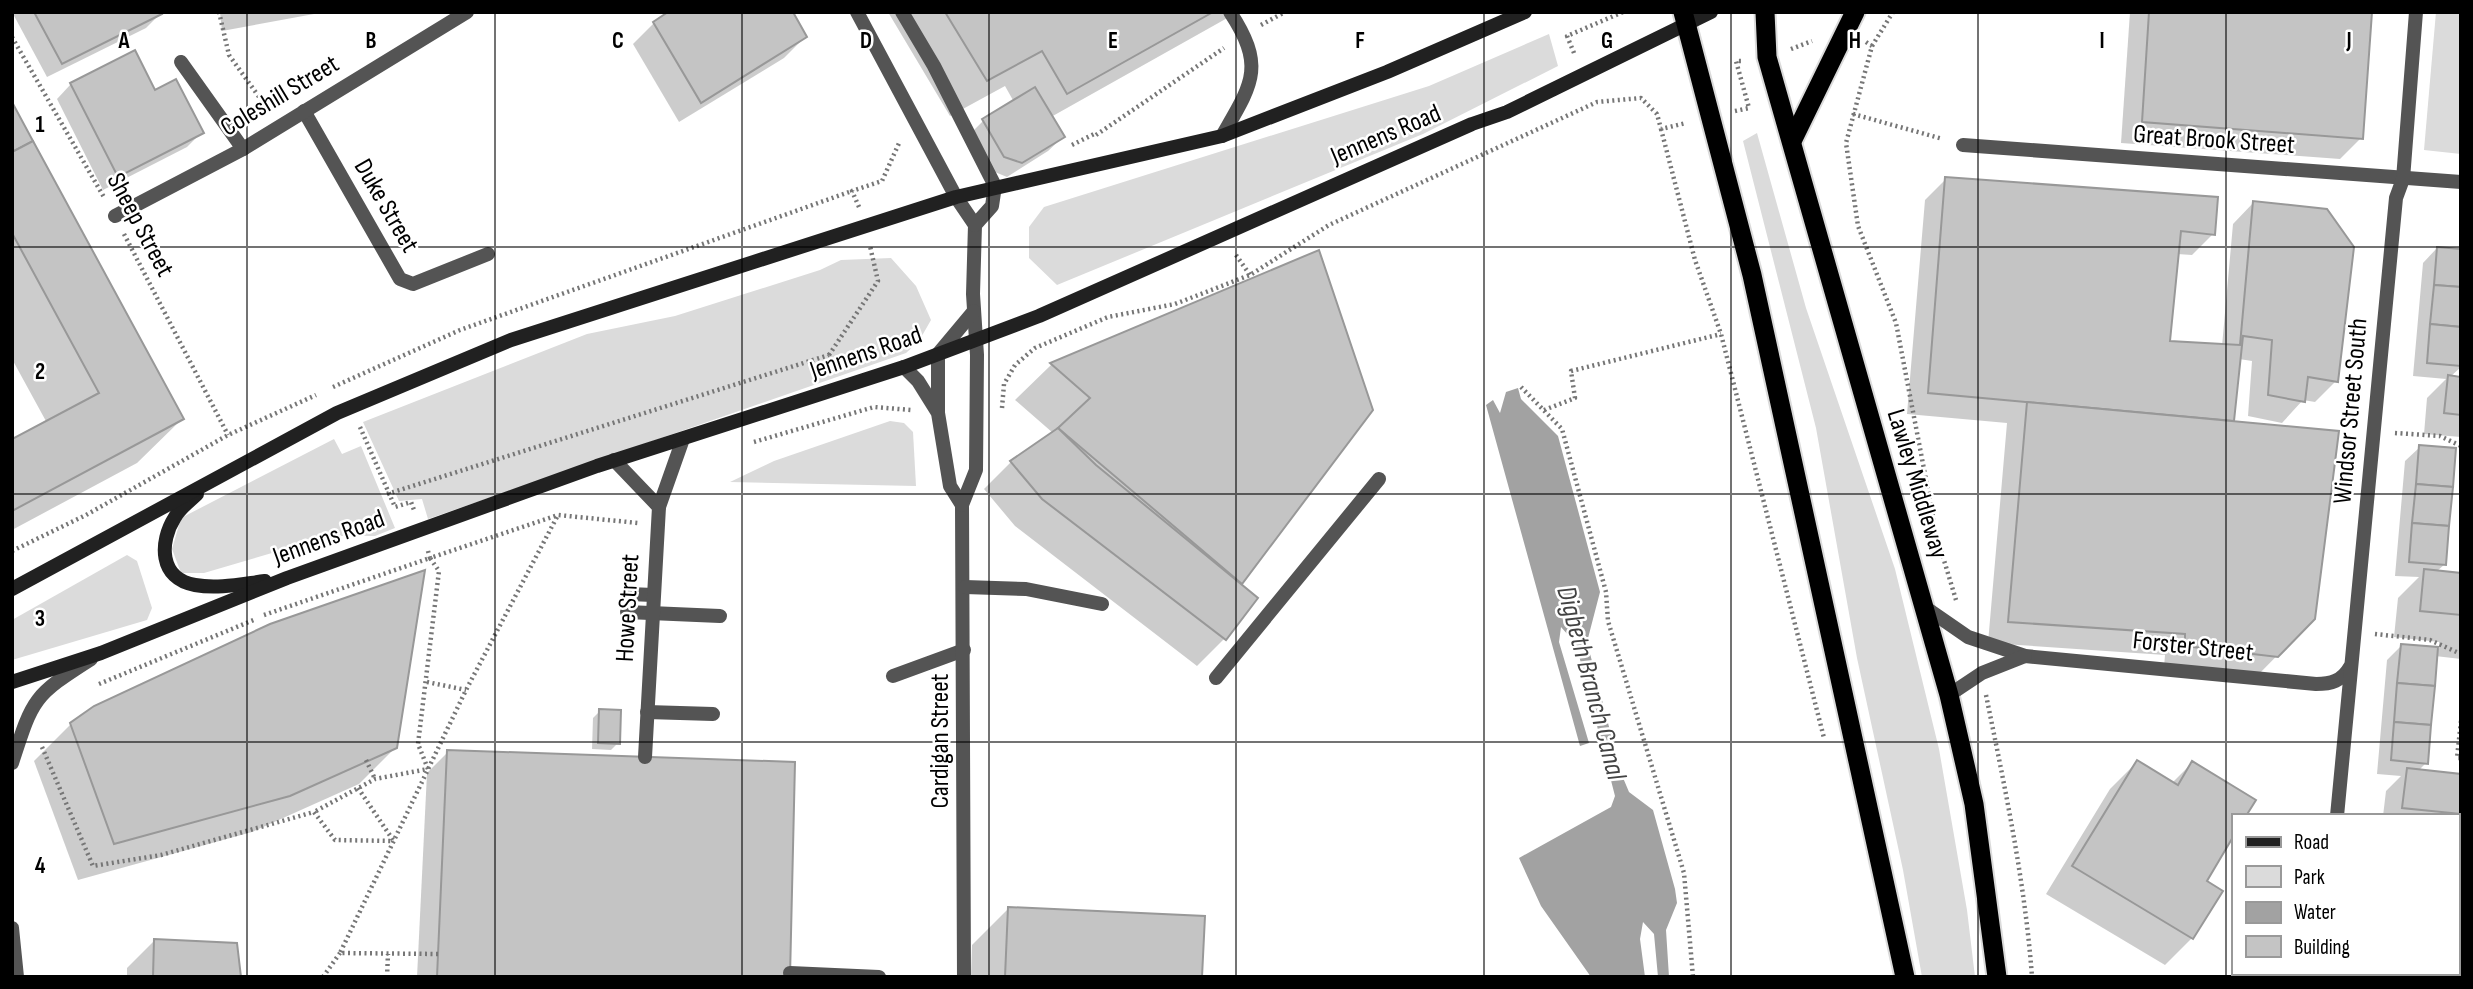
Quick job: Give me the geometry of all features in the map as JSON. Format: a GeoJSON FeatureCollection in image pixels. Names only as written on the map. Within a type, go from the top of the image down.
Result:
{"type":"FeatureCollection","features":[{"type":"Feature","properties":{"kind":"highway","name":"Lawley Middleway"},"geometry":{"type":"LineString","coordinates":[[1765,12],[1768,57],[1949,695],[1974,803],[1997,977]]}},
{"type":"Feature","properties":{"kind":"highway"},"geometry":{"type":"LineString","coordinates":[[1793,139],[1855,12]]}},
{"type":"Feature","properties":{"kind":"highway"},"geometry":{"type":"LineString","coordinates":[[1685,19],[1752,275],[1905,977]]}},
{"type":"Feature","properties":{"kind":"main road"},"geometry":{"type":"LineString","coordinates":[[12,589],[337,413],[511,340],[956,197],[1222,136],[1387,72],[1525,12]]}},
{"type":"Feature","properties":{"kind":"main road","name":"Jennens Road"},"geometry":{"type":"LineString","coordinates":[[12,682],[101,653],[287,578],[614,460],[904,367],[1040,316],[1244,223],[1472,124],[1507,112],[1685,19],[1711,12]]}},
{"type":"Feature","properties":{"kind":"main road"},"geometry":{"type":"LineString","coordinates":[[211,481],[176,515],[164,538],[164,556],[172,574],[192,585],[221,587],[287,578]]}},
{"type":"Feature","properties":{"kind":"street","name":"Coleshill Street"},"geometry":{"type":"LineString","coordinates":[[115,216],[243,149],[467,12]]}},
{"type":"Feature","properties":{"kind":"street"},"geometry":{"type":"LineString","coordinates":[[858,12],[956,197],[975,225],[992,206],[995,186],[934,66],[902,12]]}},
{"type":"Feature","properties":{"kind":"street"},"geometry":{"type":"LineString","coordinates":[[1222,136],[1249,90],[1252,56],[1245,35],[1230,12]]}},
{"type":"Feature","properties":{"kind":"street","name":"Windsor Street South"},"geometry":{"type":"LineString","coordinates":[[2337,814],[2396,198],[2403,179],[2416,12]]}},
{"type":"Feature","properties":{"kind":"street"},"geometry":{"type":"LineString","coordinates":[[181,62],[243,149]]}},
{"type":"Feature","properties":{"kind":"street","name":"Duke Street"},"geometry":{"type":"LineString","coordinates":[[304,111],[400,279],[413,284],[488,254]]}},
{"type":"Feature","properties":{"kind":"street","name":"Great Brook Street"},"geometry":{"type":"LineString","coordinates":[[1963,145],[2403,179],[2461,181]]}},
{"type":"Feature","properties":{"kind":"street","name":"Cardigan Street"},"geometry":{"type":"LineString","coordinates":[[964,977],[965,587],[962,505],[976,470],[975,225]]}},
{"type":"Feature","properties":{"kind":"street"},"geometry":{"type":"LineString","coordinates":[[938,413],[938,354],[974,311]]}},
{"type":"Feature","properties":{"kind":"street","name":"Cardigan Street"},"geometry":{"type":"LineString","coordinates":[[904,367],[938,413],[950,486],[962,505]]}},
{"type":"Feature","properties":{"kind":"street","name":"Howe Street"},"geometry":{"type":"LineString","coordinates":[[645,757],[658,514],[683,439]]}},
{"type":"Feature","properties":{"kind":"street"},"geometry":{"type":"LineString","coordinates":[[614,460],[658,514]]}},
{"type":"Feature","properties":{"kind":"street"},"geometry":{"type":"LineString","coordinates":[[1216,678],[1379,478]]}},
{"type":"Feature","properties":{"kind":"street"},"geometry":{"type":"LineString","coordinates":[[965,587],[1026,589],[1102,604]]}},
{"type":"Feature","properties":{"kind":"street"},"geometry":{"type":"LineString","coordinates":[[629,594],[653,595]]}},
{"type":"Feature","properties":{"kind":"street","name":"Forster Street"},"geometry":{"type":"LineString","coordinates":[[1926,608],[1968,637],[2025,656],[2316,684],[2330,684],[2338,680],[2350,667]]}},
{"type":"Feature","properties":{"kind":"street"},"geometry":{"type":"LineString","coordinates":[[627,612],[720,616]]}},
{"type":"Feature","properties":{"kind":"street"},"geometry":{"type":"LineString","coordinates":[[893,676],[964,650]]}},
{"type":"Feature","properties":{"kind":"street"},"geometry":{"type":"LineString","coordinates":[[12,763],[28,713],[47,687],[101,653]]}},
{"type":"Feature","properties":{"kind":"street","name":"Forster Street"},"geometry":{"type":"LineString","coordinates":[[1949,695],[1982,673],[2025,656]]}},
{"type":"Feature","properties":{"kind":"street"},"geometry":{"type":"LineString","coordinates":[[647,712],[713,714]]}},
{"type":"Feature","properties":{"kind":"street"},"geometry":{"type":"LineString","coordinates":[[12,928],[17,977]]}},
{"type":"Feature","properties":{"kind":"street"},"geometry":{"type":"LineString","coordinates":[[790,973],[879,977]]}},
{"type":"Feature","properties":{"kind":"path"},"geometry":{"type":"LineString","coordinates":[[219,12],[229,55],[279,125]]}},
{"type":"Feature","properties":{"kind":"path"},"geometry":{"type":"LineString","coordinates":[[1084,168],[1096,133],[1245,35],[1285,12]]}},
{"type":"Feature","properties":{"kind":"path"},"geometry":{"type":"LineString","coordinates":[[1872,46],[1893,12]]}},
{"type":"Feature","properties":{"kind":"path","name":"Sheep Street"},"geometry":{"type":"LineString","coordinates":[[12,37],[115,216],[228,435]]}},
{"type":"Feature","properties":{"kind":"path"},"geometry":{"type":"LineString","coordinates":[[1768,57],[1821,37]]}},
{"type":"Feature","properties":{"kind":"path"},"geometry":{"type":"LineString","coordinates":[[1001,420],[1004,384],[1015,365],[1035,348],[1108,317],[1175,304],[1250,275],[1329,225],[1597,102]]}},
{"type":"Feature","properties":{"kind":"path"},"geometry":{"type":"LineString","coordinates":[[1873,262],[1858,226],[1849,167],[1846,143],[1853,114],[1963,145]]}},
{"type":"Feature","properties":{"kind":"path"},"geometry":{"type":"LineString","coordinates":[[1661,129],[1695,260],[1721,334],[1827,750]]}},
{"type":"Feature","properties":{"kind":"path"},"geometry":{"type":"LineString","coordinates":[[12,551],[86,515],[228,435],[460,330],[882,181],[904,130]]}},
{"type":"Feature","properties":{"kind":"path"},"geometry":{"type":"LineString","coordinates":[[387,494],[828,355],[878,281],[866,226],[852,191]]}},
{"type":"Feature","properties":{"kind":"path"},"geometry":{"type":"LineString","coordinates":[[1236,255],[1250,275]]}},
{"type":"Feature","properties":{"kind":"path"},"geometry":{"type":"LineString","coordinates":[[1544,410],[1575,398],[1572,371],[1721,334]]}},
{"type":"Feature","properties":{"kind":"path"},"geometry":{"type":"LineString","coordinates":[[828,355],[837,389]]}},
{"type":"Feature","properties":{"kind":"path"},"geometry":{"type":"LineString","coordinates":[[1521,387],[1562,429],[1606,592],[1608,621],[1684,873],[1693,977]]}},
{"type":"Feature","properties":{"kind":"path"},"geometry":{"type":"LineString","coordinates":[[740,446],[874,407]]}},
{"type":"Feature","properties":{"kind":"path"},"geometry":{"type":"LineString","coordinates":[[337,413],[345,430],[359,425],[395,507],[411,502],[430,558],[439,571],[418,744],[428,769]]}},
{"type":"Feature","properties":{"kind":"path"},"geometry":{"type":"LineString","coordinates":[[2374,431],[2440,436],[2461,446]]}},
{"type":"Feature","properties":{"kind":"path"},"geometry":{"type":"LineString","coordinates":[[90,688],[265,615],[558,515],[636,523],[658,514]]}},
{"type":"Feature","properties":{"kind":"path"},"geometry":{"type":"LineString","coordinates":[[323,977],[340,953],[466,690],[558,515]]}},
{"type":"Feature","properties":{"kind":"path"},"geometry":{"type":"LineString","coordinates":[[2353,632],[2430,639],[2461,654]]}},
{"type":"Feature","properties":{"kind":"path"},"geometry":{"type":"LineString","coordinates":[[427,682],[466,690]]}},
{"type":"Feature","properties":{"kind":"path"},"geometry":{"type":"LineString","coordinates":[[28,713],[93,866],[161,855],[314,812],[375,779],[428,769]]}},
{"type":"Feature","properties":{"kind":"path"},"geometry":{"type":"LineString","coordinates":[[2461,721],[2457,758],[2461,758]]}},
{"type":"Feature","properties":{"kind":"path"},"geometry":{"type":"LineString","coordinates":[[366,760],[375,779]]}},
{"type":"Feature","properties":{"kind":"path"},"geometry":{"type":"LineString","coordinates":[[358,788],[394,841]]}},
{"type":"Feature","properties":{"kind":"path"},"geometry":{"type":"LineString","coordinates":[[314,812],[335,840],[394,841]]}},
{"type":"Feature","properties":{"kind":"path"},"geometry":{"type":"LineString","coordinates":[[340,953],[438,954]]}},
{"type":"Feature","properties":{"kind":"path"},"geometry":{"type":"LineString","coordinates":[[387,977],[388,954]]}},
{"type":"Feature","properties":{"kind":"green space"},"geometry":{"type":"Polygon","coordinates":[[[2436,12],[2461,12],[2461,154],[2424,150],[2436,12]]]}},
{"type":"Feature","properties":{"kind":"green space"},"geometry":{"type":"Polygon","coordinates":[[[1549,34],[1558,66],[1423,134],[1057,285],[1029,258],[1029,227],[1044,207],[1429,86],[1549,34]]]}},
{"type":"Feature","properties":{"kind":"green space"},"geometry":{"type":"Polygon","coordinates":[[[1757,133],[1806,308],[1895,569],[1939,749],[1967,910],[1975,977],[1922,977],[1903,870],[1857,658],[1816,428],[1743,141],[1757,133]]]}},
{"type":"Feature","properties":{"kind":"green space"},"geometry":{"type":"Polygon","coordinates":[[[891,258],[916,286],[931,320],[919,341],[906,353],[428,519],[422,499],[399,501],[363,422],[587,334],[675,316],[820,270],[841,260],[891,258]]]}},
{"type":"Feature","properties":{"kind":"green space"},"geometry":{"type":"Polygon","coordinates":[[[890,421],[904,423],[913,432],[916,486],[730,482],[774,461],[890,421]]]}},
{"type":"Feature","properties":{"kind":"green space"},"geometry":{"type":"Polygon","coordinates":[[[334,439],[342,454],[361,446],[395,528],[375,536],[330,536],[204,573],[181,573],[172,549],[181,518],[334,439]]]}},
{"type":"Feature","properties":{"kind":"green space"},"geometry":{"type":"Polygon","coordinates":[[[127,555],[137,561],[152,608],[147,620],[12,660],[12,620],[127,555]]]}},
{"type":"Feature","properties":{"kind":"water","name":"Digbeth Branch Canal"},"geometry":{"type":"Polygon","coordinates":[[[1518,388],[1521,399],[1558,436],[1600,592],[1587,642],[1621,773],[1629,792],[1653,810],[1675,889],[1677,903],[1666,930],[1669,977],[1658,977],[1654,934],[1643,922],[1640,939],[1645,977],[1591,977],[1541,906],[1519,858],[1611,807],[1615,796],[1576,644],[1561,627],[1559,642],[1589,743],[1580,746],[1486,405],[1493,400],[1500,413],[1506,392],[1518,388]]]}},
{"type":"Feature","properties":{"kind":"building"},"geometry":{"type":"Polygon","coordinates":[[[34,12],[161,12],[162,14],[62,64],[34,12]]]}},
{"type":"Feature","properties":{"kind":"building"},"geometry":{"type":"Polygon","coordinates":[[[668,12],[793,12],[807,37],[701,103],[653,22],[668,12]]]}},
{"type":"Feature","properties":{"kind":"building"},"geometry":{"type":"Polygon","coordinates":[[[945,12],[1213,12],[1067,94],[1042,51],[987,81],[945,12]]]}},
{"type":"Feature","properties":{"kind":"building"},"geometry":{"type":"Polygon","coordinates":[[[2149,12],[2372,12],[2363,139],[2142,122],[2149,12]]]}},
{"type":"Feature","properties":{"kind":"building"},"geometry":{"type":"Polygon","coordinates":[[[135,50],[155,90],[176,79],[204,133],[118,177],[70,83],[135,50]]]}},
{"type":"Feature","properties":{"kind":"building"},"geometry":{"type":"Polygon","coordinates":[[[1035,87],[1065,137],[1022,163],[1004,157],[982,119],[1035,87]]]}},
{"type":"Feature","properties":{"kind":"building"},"geometry":{"type":"Polygon","coordinates":[[[12,102],[33,141],[12,152],[12,102]]]}},
{"type":"Feature","properties":{"kind":"building"},"geometry":{"type":"Polygon","coordinates":[[[33,141],[184,419],[12,511],[12,439],[99,393],[12,233],[12,152],[33,141]]]}},
{"type":"Feature","properties":{"kind":"building"},"geometry":{"type":"Polygon","coordinates":[[[1945,177],[2218,197],[2215,235],[2181,231],[2170,341],[2240,345],[2253,201],[2327,209],[2354,247],[2338,382],[2308,377],[2305,402],[2268,395],[2272,340],[2243,336],[2234,421],[1928,393],[1945,177]]]}},
{"type":"Feature","properties":{"kind":"building"},"geometry":{"type":"Polygon","coordinates":[[[2437,247],[2461,249],[2461,287],[2434,285],[2437,247]]]}},
{"type":"Feature","properties":{"kind":"building"},"geometry":{"type":"Polygon","coordinates":[[[1319,250],[1373,410],[1242,584],[1058,428],[1090,398],[1050,363],[1319,250]]]}},
{"type":"Feature","properties":{"kind":"building"},"geometry":{"type":"Polygon","coordinates":[[[2434,285],[2461,287],[2461,327],[2430,324],[2434,285]]]}},
{"type":"Feature","properties":{"kind":"building"},"geometry":{"type":"Polygon","coordinates":[[[2430,324],[2461,327],[2461,366],[2427,363],[2430,324]]]}},
{"type":"Feature","properties":{"kind":"building"},"geometry":{"type":"Polygon","coordinates":[[[2448,375],[2461,377],[2461,415],[2444,413],[2448,375]]]}},
{"type":"Feature","properties":{"kind":"building"},"geometry":{"type":"Polygon","coordinates":[[[2027,402],[2339,431],[2315,619],[2278,657],[2185,646],[2185,634],[2008,622],[2027,402]]]}},
{"type":"Feature","properties":{"kind":"building"},"geometry":{"type":"Polygon","coordinates":[[[1058,428],[1096,465],[1258,598],[1226,640],[1042,499],[1010,461],[1058,428]]]}},
{"type":"Feature","properties":{"kind":"building"},"geometry":{"type":"Polygon","coordinates":[[[2419,445],[2456,448],[2453,487],[2416,484],[2419,445]]]}},
{"type":"Feature","properties":{"kind":"building"},"geometry":{"type":"Polygon","coordinates":[[[2416,484],[2453,487],[2449,526],[2412,523],[2416,484]]]}},
{"type":"Feature","properties":{"kind":"building"},"geometry":{"type":"Polygon","coordinates":[[[2412,523],[2449,526],[2446,565],[2409,562],[2412,523]]]}},
{"type":"Feature","properties":{"kind":"building"},"geometry":{"type":"Polygon","coordinates":[[[2424,569],[2461,573],[2461,615],[2420,611],[2424,569]]]}},
{"type":"Feature","properties":{"kind":"building"},"geometry":{"type":"Polygon","coordinates":[[[425,570],[397,748],[290,796],[114,844],[70,723],[94,706],[270,624],[425,570]]]}},
{"type":"Feature","properties":{"kind":"building"},"geometry":{"type":"Polygon","coordinates":[[[2401,644],[2438,647],[2435,686],[2397,683],[2401,644]]]}},
{"type":"Feature","properties":{"kind":"building"},"geometry":{"type":"Polygon","coordinates":[[[2397,683],[2435,686],[2431,725],[2394,722],[2397,683]]]}},
{"type":"Feature","properties":{"kind":"building"},"geometry":{"type":"Polygon","coordinates":[[[599,709],[621,710],[620,744],[598,743],[599,709]]]}},
{"type":"Feature","properties":{"kind":"building"},"geometry":{"type":"Polygon","coordinates":[[[2394,722],[2431,725],[2428,764],[2391,760],[2394,722]]]}},
{"type":"Feature","properties":{"kind":"building"},"geometry":{"type":"Polygon","coordinates":[[[447,750],[795,762],[790,977],[437,977],[447,750]]]}},
{"type":"Feature","properties":{"kind":"building"},"geometry":{"type":"Polygon","coordinates":[[[2137,760],[2178,785],[2192,761],[2256,800],[2247,814],[2232,814],[2232,839],[2207,881],[2223,891],[2193,939],[2072,866],[2137,760]]]}},
{"type":"Feature","properties":{"kind":"building"},"geometry":{"type":"Polygon","coordinates":[[[2407,768],[2461,774],[2461,814],[2402,808],[2407,768]]]}},
{"type":"Feature","properties":{"kind":"building"},"geometry":{"type":"Polygon","coordinates":[[[1008,907],[1205,916],[1202,977],[1005,977],[1008,907]]]}},
{"type":"Feature","properties":{"kind":"building"},"geometry":{"type":"Polygon","coordinates":[[[154,939],[237,943],[241,977],[153,977],[154,939]]]}}]}
